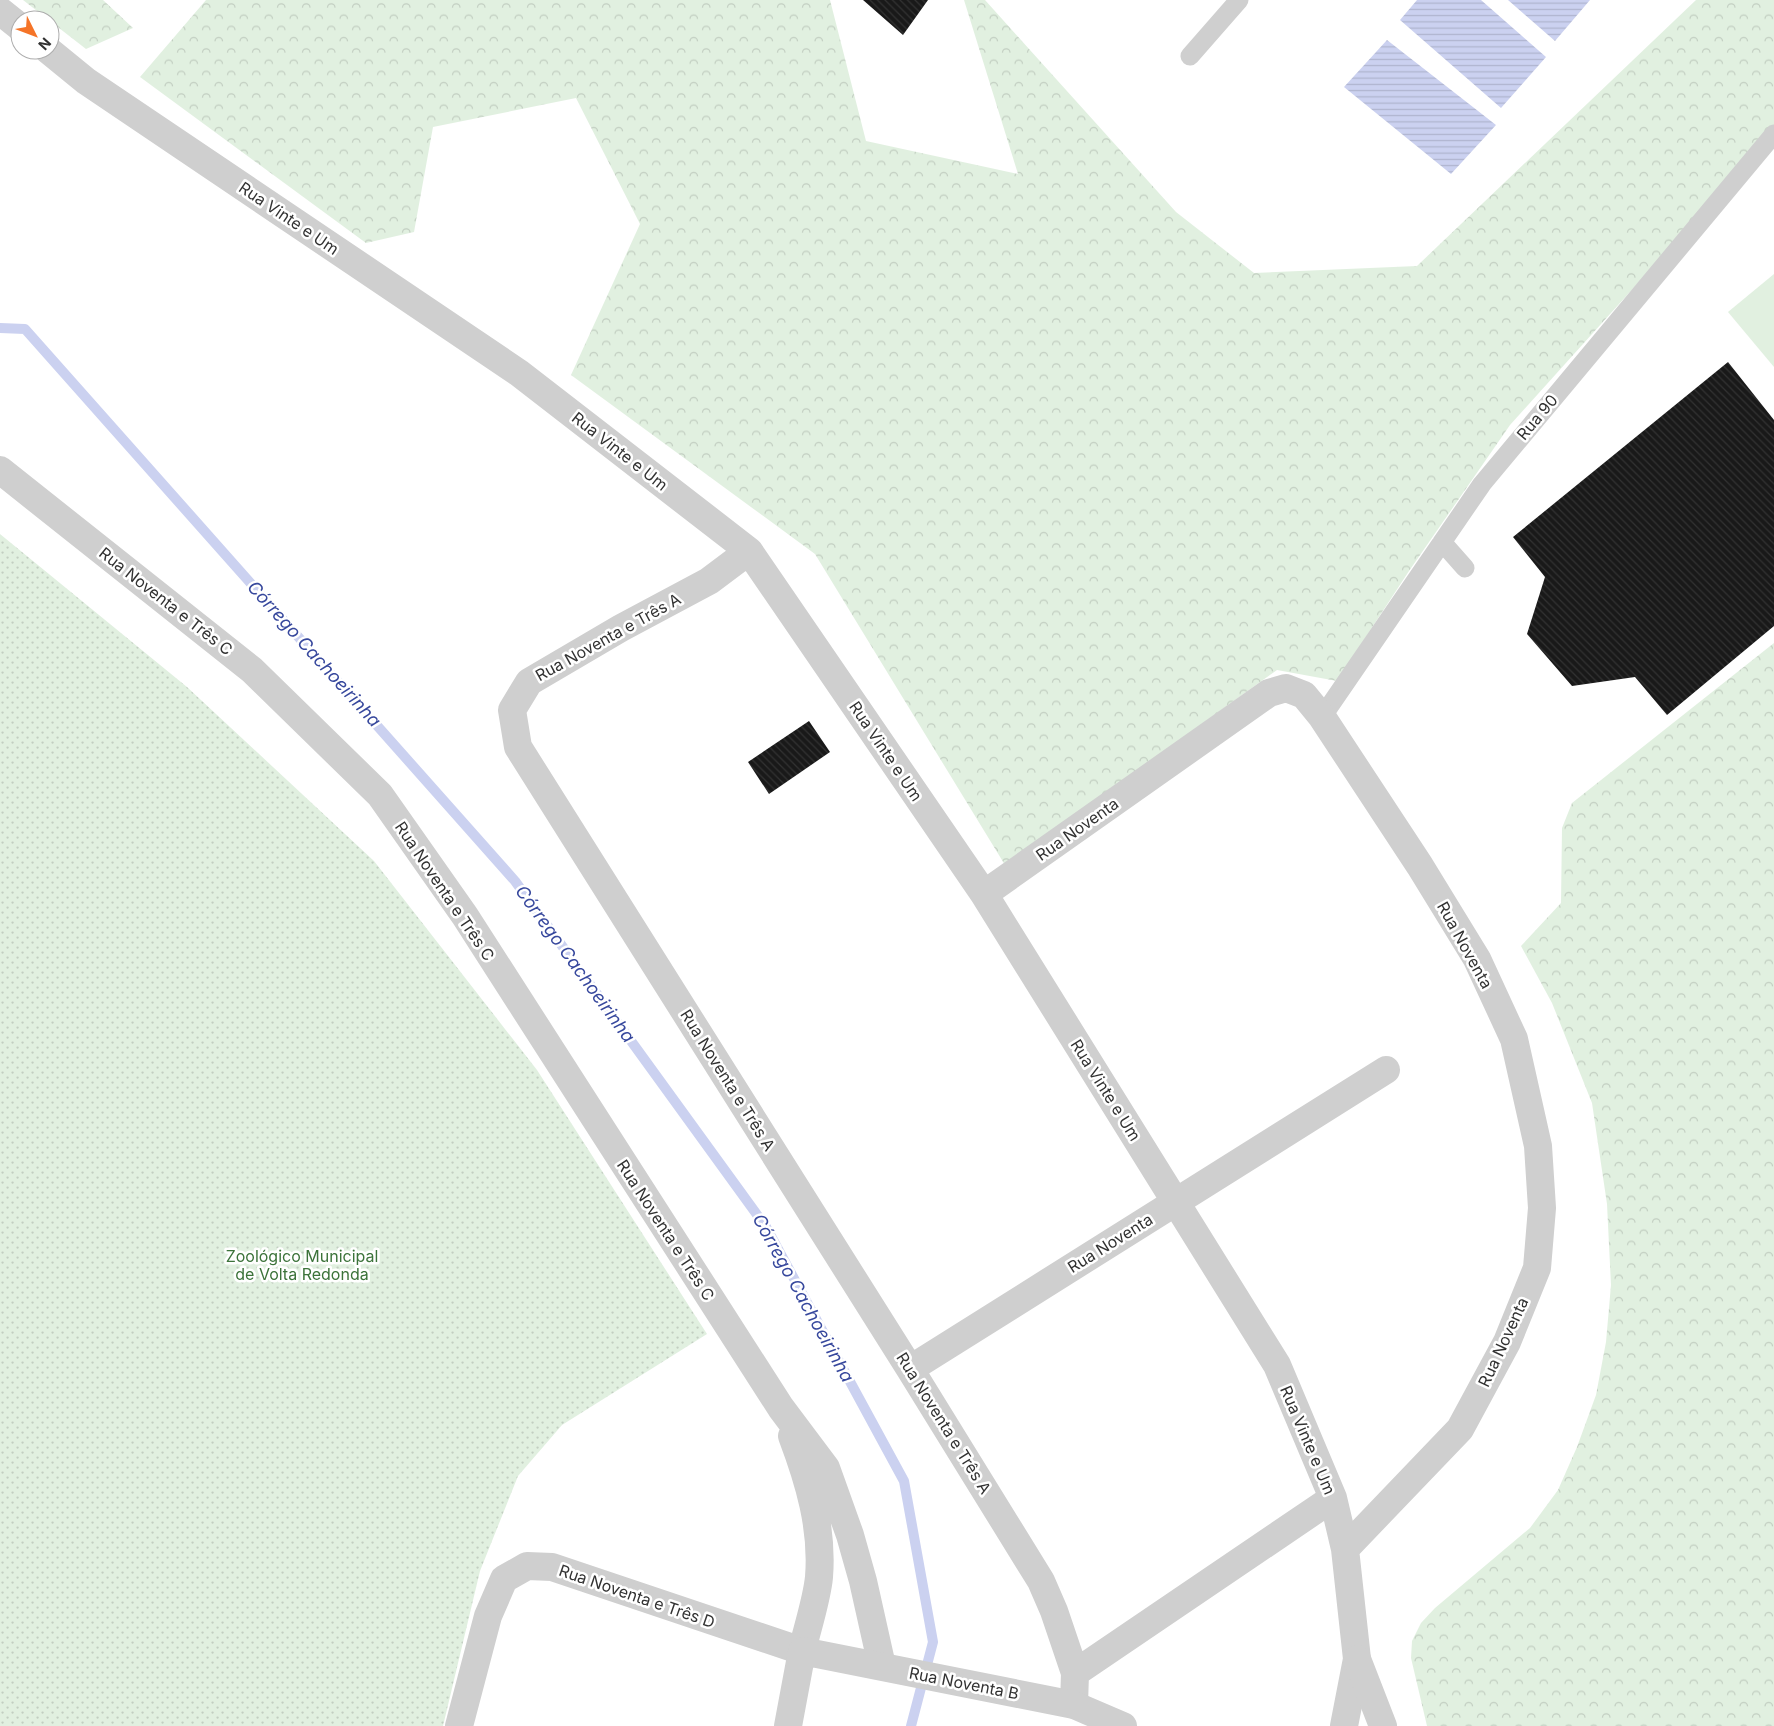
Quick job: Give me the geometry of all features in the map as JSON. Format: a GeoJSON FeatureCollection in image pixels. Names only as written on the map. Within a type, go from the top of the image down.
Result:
{"type":"FeatureCollection","features":[{"type":"Feature","properties":{"kind":"street"},"geometry":{"type":"LineString","coordinates":[[0,11],[10,19]]}},
{"type":"Feature","properties":{"kind":"street","name":"Rua Vinte e Um"},"geometry":{"type":"LineString","coordinates":[[60,60],[86,81],[519,373],[750,551],[984,894],[1277,1365],[1332,1498],[1345,1549],[1357,1659],[1344,1726]]}},
{"type":"Feature","properties":{"kind":"street","name":"Rua Noventa e Três C"},"geometry":{"type":"LineString","coordinates":[[0,470],[252,670],[380,796],[465,916],[780,1408],[826,1468],[850,1535],[892,1668]]}},
{"type":"Feature","properties":{"kind":"street","name":"Rua Noventa e Três A"},"geometry":{"type":"LineString","coordinates":[[750,551],[709,581],[621,628],[529,682],[512,710],[518,747],[1042,1581],[1075,1673],[1074,1705]]}},
{"type":"Feature","properties":{"kind":"street","name":"Rua Noventa"},"geometry":{"type":"LineString","coordinates":[[984,894],[1269,692],[1286,688],[1304,695],[1322,717],[1420,866],[1477,959],[1514,1039],[1538,1146],[1542,1208],[1537,1268],[1507,1342],[1460,1429],[1345,1549]]}},
{"type":"Feature","properties":{"kind":"street","name":"Rua Noventa"},"geometry":{"type":"LineString","coordinates":[[910,1369],[1386,1070]]}},
{"type":"Feature","properties":{"kind":"street","name":"Rua Noventa e Três C"},"geometry":{"type":"LineString","coordinates":[[780,1408],[803,1466],[818,1522],[819,1577],[802,1651],[788,1726]]}},
{"type":"Feature","properties":{"kind":"street"},"geometry":{"type":"LineString","coordinates":[[1075,1673],[1332,1498]]}},
{"type":"Feature","properties":{"kind":"street","name":"Rua Noventa e Três D"},"geometry":{"type":"LineString","coordinates":[[459,1726],[488,1616],[504,1579],[527,1566],[552,1567],[802,1651]]}},
{"type":"Feature","properties":{"kind":"street","name":"Rua Noventa B"},"geometry":{"type":"LineString","coordinates":[[802,1651],[1074,1705],[1123,1726]]}},
{"type":"Feature","properties":{"kind":"street"},"geometry":{"type":"LineString","coordinates":[[1357,1659],[1383,1726]]}},
{"type":"Feature","properties":{"kind":"lane"},"geometry":{"type":"LineString","coordinates":[[1190,56],[1239,0]]}},
{"type":"Feature","properties":{"kind":"lane","name":"Rua 90"},"geometry":{"type":"LineString","coordinates":[[1322,717],[1482,484],[1774,134]]}},
{"type":"Feature","properties":{"kind":"lane"},"geometry":{"type":"LineString","coordinates":[[1442,542],[1465,568]]}},
{"type":"Feature","properties":{"kind":"green space"},"geometry":{"type":"Polygon","coordinates":[[[23,0],[103,0],[133,28],[86,49],[60,29],[60,10],[36,10],[23,0]]]}},
{"type":"Feature","properties":{"kind":"green space"},"geometry":{"type":"Polygon","coordinates":[[[206,0],[830,0],[866,141],[1018,174],[964,0],[985,0],[1176,212],[1254,273],[1417,266],[1696,0],[1774,0],[1774,132],[1510,425],[1409,571],[1337,681],[1277,670],[1005,865],[815,554],[571,375],[640,224],[576,98],[433,127],[414,232],[366,243],[140,77],[206,0]]]}},
{"type":"Feature","properties":{"kind":"green space"},"geometry":{"type":"Polygon","coordinates":[[[1774,274],[1774,367],[1728,312],[1774,274]]]}},
{"type":"Feature","properties":{"kind":"green space","name":"Zoológico Municipal de Volta Redonda"},"geometry":{"type":"Polygon","coordinates":[[[0,534],[187,687],[374,861],[537,1070],[707,1334],[562,1425],[518,1476],[480,1571],[443,1726],[0,1726],[0,534]]]}},
{"type":"Feature","properties":{"kind":"green space"},"geometry":{"type":"Polygon","coordinates":[[[1774,643],[1774,1726],[1427,1726],[1411,1658],[1412,1641],[1421,1623],[1435,1608],[1530,1528],[1558,1490],[1577,1447],[1596,1395],[1606,1342],[1611,1285],[1607,1204],[1592,1103],[1552,1003],[1521,946],[1561,903],[1562,828],[1572,803],[1774,643]]]}},
{"type":"Feature","properties":{"kind":"water"},"geometry":{"type":"Polygon","coordinates":[[[1417,0],[1481,0],[1546,57],[1501,108],[1400,20],[1417,0]]]}},
{"type":"Feature","properties":{"kind":"water"},"geometry":{"type":"Polygon","coordinates":[[[1508,0],[1590,0],[1555,41],[1508,0]]]}},
{"type":"Feature","properties":{"kind":"water"},"geometry":{"type":"Polygon","coordinates":[[[1387,40],[1496,125],[1451,174],[1344,87],[1387,40]]]}},
{"type":"Feature","properties":{"kind":"building"},"geometry":{"type":"Polygon","coordinates":[[[863,0],[928,0],[903,35],[863,0]]]}},
{"type":"Feature","properties":{"kind":"building"},"geometry":{"type":"Polygon","coordinates":[[[1728,362],[1774,420],[1774,626],[1667,715],[1635,677],[1572,686],[1527,634],[1545,577],[1513,537],[1728,362]]]}},
{"type":"Feature","properties":{"kind":"building"},"geometry":{"type":"Polygon","coordinates":[[[809,721],[830,752],[769,794],[748,762],[809,721]]]}},
{"type":"Feature","properties":{"kind":"waterway","name":"Córrego Cachoeirinha"},"geometry":{"type":"LineString","coordinates":[[0,328],[25,329],[515,881],[766,1227],[904,1481],[933,1642],[911,1726]]}}]}
